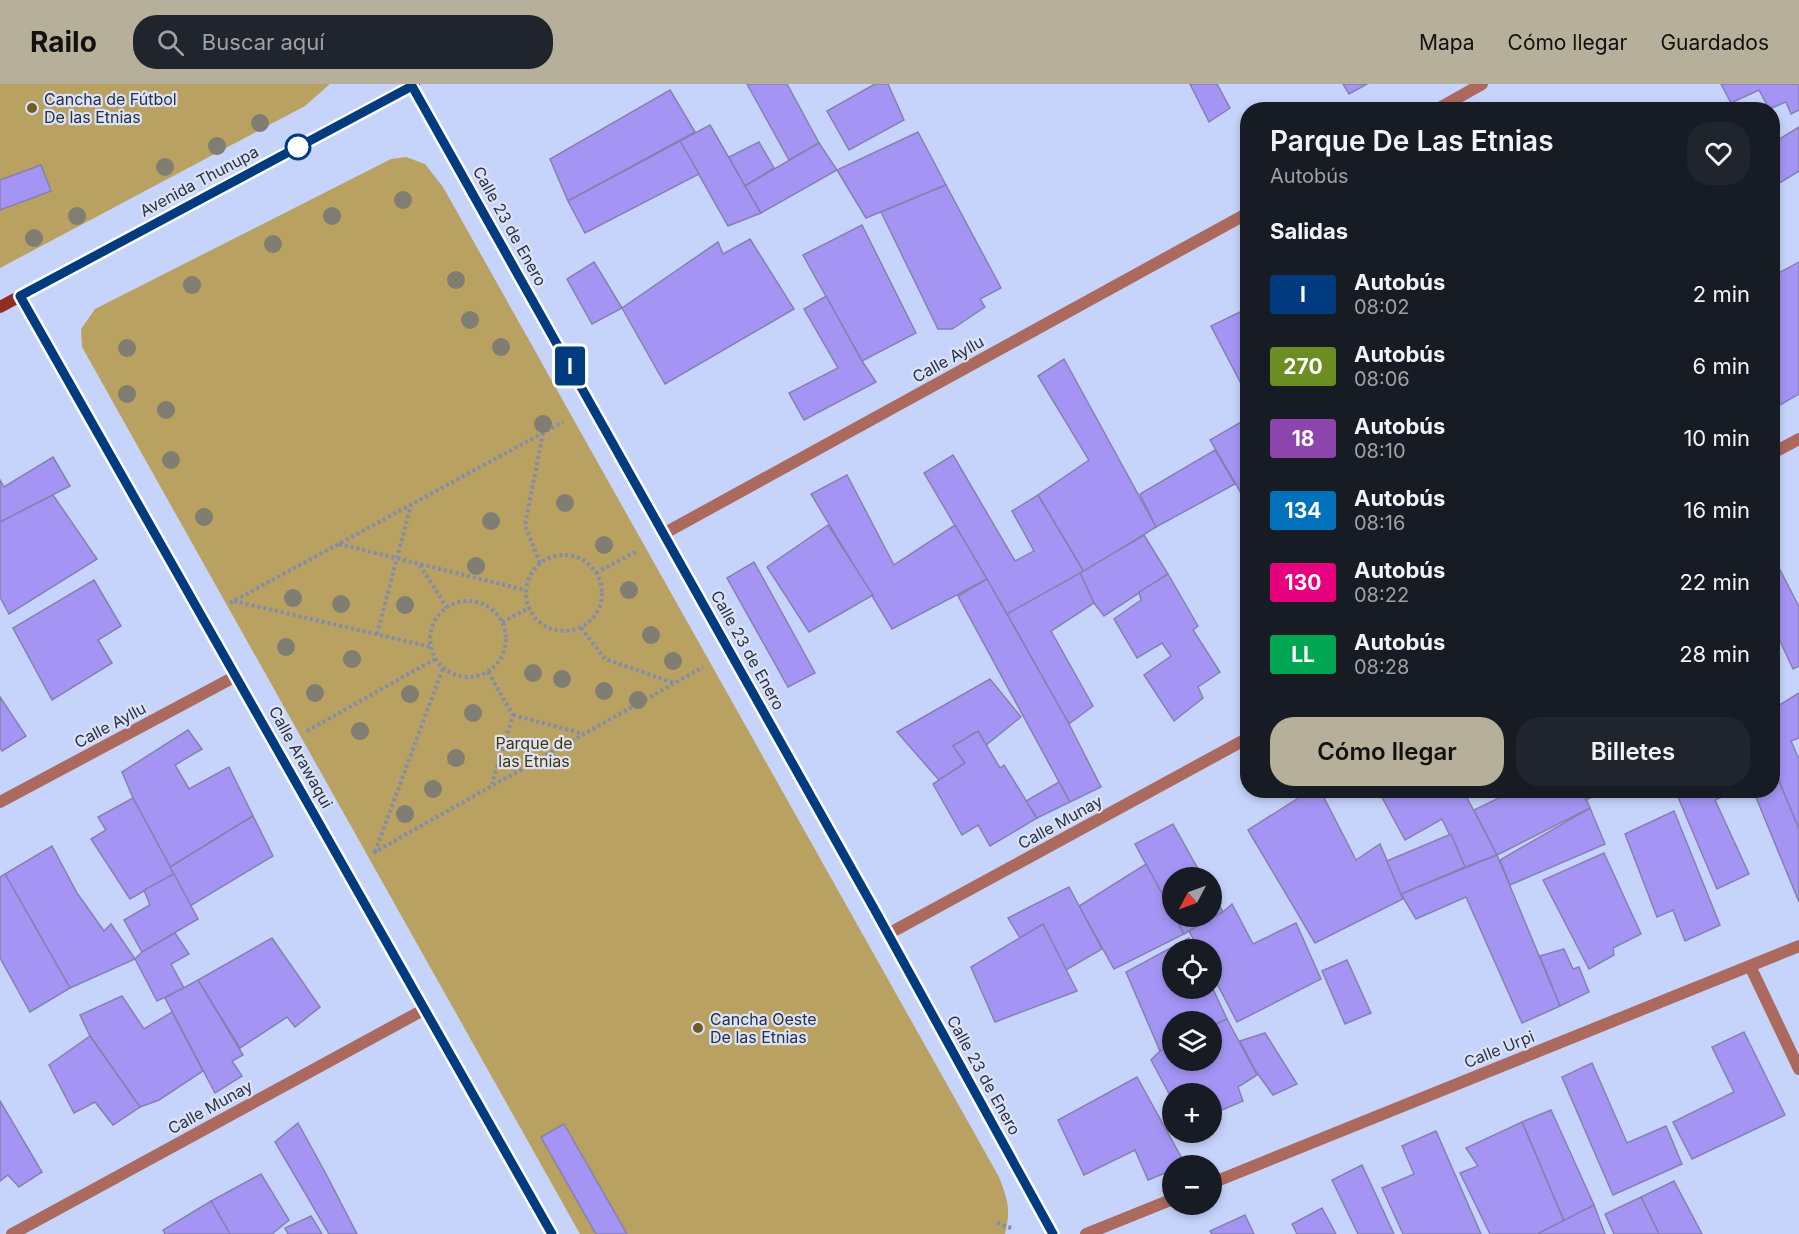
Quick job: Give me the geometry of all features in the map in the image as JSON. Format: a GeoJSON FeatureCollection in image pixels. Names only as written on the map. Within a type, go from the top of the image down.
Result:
{"type":"FeatureCollection","features":[{"type":"Feature","properties":{"kind":"street","name":"Avenida Thunupa"},"geometry":{"type":"LineString","coordinates":[[0,307],[412,84]]}},
{"type":"Feature","properties":{"kind":"street","name":"Calle 23 de Enero"},"geometry":{"type":"LineString","coordinates":[[412,84],[888,934],[1053,1234]]}},
{"type":"Feature","properties":{"kind":"street"},"geometry":{"type":"LineString","coordinates":[[1450,102],[1482,84]]}},
{"type":"Feature","properties":{"kind":"street","name":"Calle Ayllu"},"geometry":{"type":"LineString","coordinates":[[664,533],[1240,217]]}},
{"type":"Feature","properties":{"kind":"street","name":"Calle Arawaqui"},"geometry":{"type":"LineString","coordinates":[[20,296],[552,1234]]}},
{"type":"Feature","properties":{"kind":"street"},"geometry":{"type":"LineString","coordinates":[[1780,449],[1799,439]]}},
{"type":"Feature","properties":{"kind":"street","name":"Calle Ayllu"},"geometry":{"type":"LineString","coordinates":[[0,802],[236,676]]}},
{"type":"Feature","properties":{"kind":"street","name":"Calle Munay"},"geometry":{"type":"LineString","coordinates":[[888,934],[1240,742]]}},
{"type":"Feature","properties":{"kind":"street","name":"Calle Urpi"},"geometry":{"type":"LineString","coordinates":[[1222,1179],[1799,946]]}},
{"type":"Feature","properties":{"kind":"street"},"geometry":{"type":"LineString","coordinates":[[1750,966],[1799,1069]]}},
{"type":"Feature","properties":{"kind":"street","name":"Calle Munay"},"geometry":{"type":"LineString","coordinates":[[12,1234],[425,1009]]}},
{"type":"Feature","properties":{"kind":"street"},"geometry":{"type":"LineString","coordinates":[[1086,1234],[1162,1203]]}},
{"type":"Feature","properties":{"kind":"path"},"geometry":{"type":"LineString","coordinates":[[226,605],[572,417]]}},
{"type":"Feature","properties":{"kind":"path"},"geometry":{"type":"LineString","coordinates":[[540,563],[525,525],[543,432]]}},
{"type":"Feature","properties":{"kind":"path"},"geometry":{"type":"LineString","coordinates":[[377,634],[411,505]]}},
{"type":"Feature","properties":{"kind":"path"},"geometry":{"type":"LineString","coordinates":[[338,544],[525,590]]}},
{"type":"Feature","properties":{"kind":"path"},"geometry":{"type":"LineString","coordinates":[[596,573],[637,551]]}},
{"type":"Feature","properties":{"kind":"path"},"geometry":{"type":"LineString","coordinates":[[558,555],[571,555],[582,560],[596,573],[602,593],[600,605],[595,616],[580,628],[563,632],[551,630],[540,624],[529,609],[525,590],[528,578],[540,563],[558,555]]}},
{"type":"Feature","properties":{"kind":"path"},"geometry":{"type":"LineString","coordinates":[[420,564],[447,608]]}},
{"type":"Feature","properties":{"kind":"path"},"geometry":{"type":"LineString","coordinates":[[465,600],[478,602],[490,607],[502,622],[507,641],[504,654],[498,664],[488,672],[477,677],[465,678],[453,675],[435,659],[430,634],[434,621],[442,610],[465,600]]}},
{"type":"Feature","properties":{"kind":"path"},"geometry":{"type":"LineString","coordinates":[[234,601],[431,646]]}},
{"type":"Feature","properties":{"kind":"path"},"geometry":{"type":"LineString","coordinates":[[502,622],[529,609]]}},
{"type":"Feature","properties":{"kind":"path"},"geometry":{"type":"LineString","coordinates":[[580,628],[604,659],[675,683]]}},
{"type":"Feature","properties":{"kind":"path"},"geometry":{"type":"LineString","coordinates":[[307,731],[435,659]]}},
{"type":"Feature","properties":{"kind":"path"},"geometry":{"type":"LineString","coordinates":[[367,856],[710,663]]}},
{"type":"Feature","properties":{"kind":"path"},"geometry":{"type":"LineString","coordinates":[[375,852],[443,668]]}},
{"type":"Feature","properties":{"kind":"path"},"geometry":{"type":"LineString","coordinates":[[488,672],[513,715],[584,734]]}},
{"type":"Feature","properties":{"kind":"path"},"geometry":{"type":"LineString","coordinates":[[492,786],[513,715]]}},
{"type":"Feature","properties":{"kind":"green space"},"geometry":{"type":"Polygon","coordinates":[[[0,84],[330,84],[305,106],[0,268],[0,84]]]}},
{"type":"Feature","properties":{"kind":"green space","name":"Parque de las Etnias"},"geometry":{"type":"Polygon","coordinates":[[[406,157],[425,164],[443,187],[999,1177],[1008,1205],[1005,1234],[580,1234],[82,347],[81,329],[95,309],[391,159],[406,157]]]}},
{"type":"Feature","properties":{"kind":"building"},"geometry":{"type":"Polygon","coordinates":[[[747,84],[787,84],[819,143],[789,160],[747,84]]]}},
{"type":"Feature","properties":{"kind":"building"},"geometry":{"type":"Polygon","coordinates":[[[875,84],[888,84],[904,120],[849,150],[827,111],[875,84]]]}},
{"type":"Feature","properties":{"kind":"building"},"geometry":{"type":"Polygon","coordinates":[[[1190,84],[1217,84],[1230,108],[1209,122],[1190,84]]]}},
{"type":"Feature","properties":{"kind":"building"},"geometry":{"type":"Polygon","coordinates":[[[1343,84],[1367,84],[1349,94],[1343,84]]]}},
{"type":"Feature","properties":{"kind":"building"},"geometry":{"type":"Polygon","coordinates":[[[1721,84],[1799,84],[1799,110],[1791,114],[1786,102],[1780,104],[1780,102],[1765,102],[1759,90],[1730,102],[1721,84]]]}},
{"type":"Feature","properties":{"kind":"building"},"geometry":{"type":"Polygon","coordinates":[[[670,90],[695,132],[568,201],[550,159],[670,90]]]}},
{"type":"Feature","properties":{"kind":"building"},"geometry":{"type":"Polygon","coordinates":[[[710,125],[761,213],[728,226],[680,141],[710,125]]]}},
{"type":"Feature","properties":{"kind":"building"},"geometry":{"type":"Polygon","coordinates":[[[1799,127],[1799,171],[1780,183],[1780,139],[1799,127]]]}},
{"type":"Feature","properties":{"kind":"building"},"geometry":{"type":"Polygon","coordinates":[[[918,132],[946,185],[866,218],[837,170],[918,132]]]}},
{"type":"Feature","properties":{"kind":"building"},"geometry":{"type":"Polygon","coordinates":[[[680,141],[699,174],[585,233],[568,201],[680,141]]]}},
{"type":"Feature","properties":{"kind":"building"},"geometry":{"type":"Polygon","coordinates":[[[759,142],[774,168],[745,186],[729,157],[759,142]]]}},
{"type":"Feature","properties":{"kind":"building"},"geometry":{"type":"Polygon","coordinates":[[[819,143],[837,170],[761,213],[745,186],[819,143]]]}},
{"type":"Feature","properties":{"kind":"building"},"geometry":{"type":"Polygon","coordinates":[[[41,165],[51,191],[0,210],[0,180],[41,165]]]}},
{"type":"Feature","properties":{"kind":"building"},"geometry":{"type":"Polygon","coordinates":[[[946,185],[1001,288],[980,299],[985,307],[952,329],[938,329],[881,212],[946,185]]]}},
{"type":"Feature","properties":{"kind":"building"},"geometry":{"type":"Polygon","coordinates":[[[862,225],[916,333],[862,361],[803,255],[862,225]]]}},
{"type":"Feature","properties":{"kind":"building"},"geometry":{"type":"Polygon","coordinates":[[[750,239],[794,309],[665,384],[622,308],[718,242],[723,254],[750,239]]]}},
{"type":"Feature","properties":{"kind":"building"},"geometry":{"type":"Polygon","coordinates":[[[594,262],[622,308],[592,324],[567,279],[594,262]]]}},
{"type":"Feature","properties":{"kind":"building"},"geometry":{"type":"Polygon","coordinates":[[[1799,262],[1799,394],[1780,405],[1780,272],[1799,262]]]}},
{"type":"Feature","properties":{"kind":"building"},"geometry":{"type":"Polygon","coordinates":[[[826,296],[876,382],[804,420],[789,393],[838,368],[804,309],[826,296]]]}},
{"type":"Feature","properties":{"kind":"building"},"geometry":{"type":"Polygon","coordinates":[[[1240,312],[1240,382],[1211,326],[1240,312]]]}},
{"type":"Feature","properties":{"kind":"building"},"geometry":{"type":"Polygon","coordinates":[[[1064,359],[1156,527],[1084,572],[1038,495],[1089,460],[1038,376],[1064,359]]]}},
{"type":"Feature","properties":{"kind":"building"},"geometry":{"type":"Polygon","coordinates":[[[1240,423],[1240,491],[1210,440],[1240,423]]]}},
{"type":"Feature","properties":{"kind":"building"},"geometry":{"type":"Polygon","coordinates":[[[1215,450],[1235,484],[1156,527],[1140,494],[1215,450]]]}},
{"type":"Feature","properties":{"kind":"building"},"geometry":{"type":"Polygon","coordinates":[[[953,455],[1015,561],[1034,551],[1012,511],[1038,495],[1084,572],[1007,614],[924,473],[953,455]]]}},
{"type":"Feature","properties":{"kind":"building"},"geometry":{"type":"Polygon","coordinates":[[[53,457],[70,486],[0,522],[0,480],[4,487],[53,457]]]}},
{"type":"Feature","properties":{"kind":"building"},"geometry":{"type":"Polygon","coordinates":[[[847,475],[894,565],[955,525],[987,579],[892,629],[811,494],[847,475]]]}},
{"type":"Feature","properties":{"kind":"building"},"geometry":{"type":"Polygon","coordinates":[[[53,495],[97,559],[9,614],[0,597],[0,522],[53,495]]]}},
{"type":"Feature","properties":{"kind":"building"},"geometry":{"type":"Polygon","coordinates":[[[828,525],[873,595],[809,632],[767,567],[828,525]]]}},
{"type":"Feature","properties":{"kind":"building"},"geometry":{"type":"Polygon","coordinates":[[[1144,535],[1168,574],[1104,616],[1094,603],[1080,573],[1144,535]]]}},
{"type":"Feature","properties":{"kind":"building"},"geometry":{"type":"Polygon","coordinates":[[[754,562],[815,673],[788,687],[727,578],[754,562]]]}},
{"type":"Feature","properties":{"kind":"building"},"geometry":{"type":"Polygon","coordinates":[[[1780,570],[1799,607],[1799,666],[1793,669],[1780,641],[1780,570]]]}},
{"type":"Feature","properties":{"kind":"building"},"geometry":{"type":"Polygon","coordinates":[[[1080,573],[1094,603],[1051,631],[1093,706],[1069,724],[1007,614],[1080,573]]]}},
{"type":"Feature","properties":{"kind":"building"},"geometry":{"type":"Polygon","coordinates":[[[1168,574],[1198,626],[1193,630],[1220,672],[1198,687],[1203,698],[1174,721],[1144,675],[1171,656],[1162,643],[1137,658],[1114,619],[1141,600],[1139,592],[1168,574]]]}},
{"type":"Feature","properties":{"kind":"building"},"geometry":{"type":"Polygon","coordinates":[[[987,579],[1069,724],[1101,787],[1070,802],[958,596],[987,579]]]}},
{"type":"Feature","properties":{"kind":"building"},"geometry":{"type":"Polygon","coordinates":[[[94,580],[121,626],[98,640],[112,663],[52,700],[13,628],[94,580]]]}},
{"type":"Feature","properties":{"kind":"building"},"geometry":{"type":"Polygon","coordinates":[[[990,679],[1021,717],[986,745],[978,731],[953,746],[965,763],[939,780],[897,732],[990,679]]]}},
{"type":"Feature","properties":{"kind":"building"},"geometry":{"type":"Polygon","coordinates":[[[1799,693],[1799,738],[1791,741],[1799,759],[1799,829],[1780,784],[1780,705],[1799,693]]]}},
{"type":"Feature","properties":{"kind":"building"},"geometry":{"type":"Polygon","coordinates":[[[0,697],[26,736],[2,751],[0,748],[0,697]]]}},
{"type":"Feature","properties":{"kind":"building"},"geometry":{"type":"Polygon","coordinates":[[[188,730],[202,749],[175,765],[189,789],[229,767],[253,816],[170,867],[133,798],[122,772],[188,730]]]}},
{"type":"Feature","properties":{"kind":"building"},"geometry":{"type":"Polygon","coordinates":[[[978,731],[1000,768],[1004,765],[1037,818],[990,846],[978,825],[962,835],[933,784],[965,763],[953,746],[978,731]]]}},
{"type":"Feature","properties":{"kind":"building"},"geometry":{"type":"Polygon","coordinates":[[[1059,782],[1070,802],[1037,818],[1026,801],[1059,782]]]}},
{"type":"Feature","properties":{"kind":"building"},"geometry":{"type":"Polygon","coordinates":[[[1780,784],[1799,829],[1799,902],[1756,798],[1780,798],[1780,784]]]}},
{"type":"Feature","properties":{"kind":"building"},"geometry":{"type":"Polygon","coordinates":[[[133,798],[174,874],[130,899],[91,839],[106,830],[98,817],[133,798]]]}},
{"type":"Feature","properties":{"kind":"building"},"geometry":{"type":"Polygon","coordinates":[[[1298,798],[1324,798],[1356,860],[1380,844],[1403,899],[1315,943],[1248,830],[1298,798]]]}},
{"type":"Feature","properties":{"kind":"building"},"geometry":{"type":"Polygon","coordinates":[[[1382,798],[1467,798],[1497,855],[1465,867],[1442,819],[1405,840],[1382,798]]]}},
{"type":"Feature","properties":{"kind":"building"},"geometry":{"type":"Polygon","coordinates":[[[1499,798],[1586,798],[1590,808],[1497,855],[1474,810],[1499,798]]]}},
{"type":"Feature","properties":{"kind":"building"},"geometry":{"type":"Polygon","coordinates":[[[1678,798],[1719,798],[1715,800],[1749,874],[1717,889],[1678,798]]]}},
{"type":"Feature","properties":{"kind":"building"},"geometry":{"type":"Polygon","coordinates":[[[1590,808],[1605,844],[1510,885],[1500,860],[1590,808]]]}},
{"type":"Feature","properties":{"kind":"building"},"geometry":{"type":"Polygon","coordinates":[[[1674,811],[1720,925],[1685,941],[1673,910],[1657,917],[1625,834],[1674,811]]]}},
{"type":"Feature","properties":{"kind":"building"},"geometry":{"type":"Polygon","coordinates":[[[253,816],[273,856],[190,906],[170,867],[253,816]]]}},
{"type":"Feature","properties":{"kind":"building"},"geometry":{"type":"Polygon","coordinates":[[[1173,824],[1197,867],[1162,867],[1162,894],[1135,844],[1173,824]]]}},
{"type":"Feature","properties":{"kind":"building"},"geometry":{"type":"Polygon","coordinates":[[[1451,834],[1465,867],[1401,894],[1387,861],[1451,834]]]}},
{"type":"Feature","properties":{"kind":"building"},"geometry":{"type":"Polygon","coordinates":[[[52,846],[77,893],[104,931],[111,924],[135,959],[70,988],[5,874],[52,846]]]}},
{"type":"Feature","properties":{"kind":"building"},"geometry":{"type":"Polygon","coordinates":[[[1604,853],[1641,934],[1613,948],[1614,955],[1589,969],[1543,880],[1604,853]]]}},
{"type":"Feature","properties":{"kind":"building"},"geometry":{"type":"Polygon","coordinates":[[[1497,855],[1560,1006],[1522,1023],[1466,897],[1416,919],[1401,894],[1497,855]]]}},
{"type":"Feature","properties":{"kind":"building"},"geometry":{"type":"Polygon","coordinates":[[[1146,864],[1162,893],[1162,927],[1180,927],[1184,934],[1174,939],[1162,939],[1162,945],[1114,969],[1079,906],[1146,864]]]}},
{"type":"Feature","properties":{"kind":"building"},"geometry":{"type":"Polygon","coordinates":[[[5,874],[70,988],[30,1012],[0,958],[0,877],[5,874]]]}},
{"type":"Feature","properties":{"kind":"building"},"geometry":{"type":"Polygon","coordinates":[[[174,874],[198,919],[142,952],[124,920],[150,905],[144,890],[174,874]]]}},
{"type":"Feature","properties":{"kind":"building"},"geometry":{"type":"Polygon","coordinates":[[[1069,887],[1102,949],[1066,970],[1043,924],[1020,938],[1008,918],[1069,887]]]}},
{"type":"Feature","properties":{"kind":"building"},"geometry":{"type":"Polygon","coordinates":[[[1232,904],[1253,944],[1296,923],[1321,979],[1237,1022],[1222,993],[1222,939],[1193,939],[1189,931],[1196,927],[1222,927],[1223,912],[1232,904]]]}},
{"type":"Feature","properties":{"kind":"building"},"geometry":{"type":"Polygon","coordinates":[[[1043,924],[1077,991],[995,1022],[971,967],[1043,924]]]}},
{"type":"Feature","properties":{"kind":"building"},"geometry":{"type":"Polygon","coordinates":[[[1180,927],[1196,927],[1184,934],[1180,927]]]}},
{"type":"Feature","properties":{"kind":"building"},"geometry":{"type":"Polygon","coordinates":[[[175,933],[189,954],[171,964],[184,988],[157,1001],[135,959],[142,952],[175,933]]]}},
{"type":"Feature","properties":{"kind":"building"},"geometry":{"type":"Polygon","coordinates":[[[272,938],[320,1007],[295,1027],[287,1017],[240,1048],[198,980],[272,938]]]}},
{"type":"Feature","properties":{"kind":"building"},"geometry":{"type":"Polygon","coordinates":[[[1564,949],[1573,969],[1579,967],[1589,992],[1560,1006],[1540,956],[1564,949]]]}},
{"type":"Feature","properties":{"kind":"building"},"geometry":{"type":"Polygon","coordinates":[[[1162,953],[1162,999],[1218,999],[1227,1019],[1222,1021],[1222,1011],[1162,1011],[1162,1050],[1160,1051],[1126,972],[1162,953]]]}},
{"type":"Feature","properties":{"kind":"building"},"geometry":{"type":"Polygon","coordinates":[[[1347,960],[1371,1013],[1345,1024],[1322,971],[1347,960]]]}},
{"type":"Feature","properties":{"kind":"building"},"geometry":{"type":"Polygon","coordinates":[[[198,980],[243,1055],[232,1061],[242,1076],[215,1093],[165,998],[198,980]]]}},
{"type":"Feature","properties":{"kind":"building"},"geometry":{"type":"Polygon","coordinates":[[[122,996],[144,1029],[172,1012],[203,1071],[159,1100],[140,1107],[90,1036],[80,1015],[122,996]]]}},
{"type":"Feature","properties":{"kind":"building"},"geometry":{"type":"Polygon","coordinates":[[[1227,1019],[1257,1075],[1238,1087],[1243,1101],[1222,1110],[1222,1083],[1163,1083],[1151,1060],[1162,1050],[1162,1071],[1222,1071],[1222,1021],[1227,1019]]]}},
{"type":"Feature","properties":{"kind":"building"},"geometry":{"type":"Polygon","coordinates":[[[1744,1032],[1785,1115],[1692,1159],[1673,1122],[1734,1092],[1712,1047],[1744,1032]]]}},
{"type":"Feature","properties":{"kind":"building"},"geometry":{"type":"Polygon","coordinates":[[[1265,1033],[1297,1084],[1273,1095],[1255,1070],[1240,1041],[1265,1033]]]}},
{"type":"Feature","properties":{"kind":"building"},"geometry":{"type":"Polygon","coordinates":[[[90,1036],[140,1107],[113,1125],[95,1102],[74,1113],[49,1065],[90,1036]]]}},
{"type":"Feature","properties":{"kind":"building"},"geometry":{"type":"Polygon","coordinates":[[[1592,1063],[1627,1143],[1666,1126],[1682,1164],[1613,1195],[1562,1077],[1592,1063]]]}},
{"type":"Feature","properties":{"kind":"building"},"geometry":{"type":"Polygon","coordinates":[[[1137,1077],[1162,1122],[1162,1143],[1173,1143],[1180,1155],[1162,1155],[1162,1174],[1148,1180],[1135,1150],[1084,1175],[1058,1120],[1137,1077]]]}},
{"type":"Feature","properties":{"kind":"building"},"geometry":{"type":"Polygon","coordinates":[[[0,1101],[42,1172],[19,1187],[8,1175],[0,1181],[0,1101]]]}},
{"type":"Feature","properties":{"kind":"building"},"geometry":{"type":"Polygon","coordinates":[[[1551,1110],[1594,1205],[1564,1221],[1522,1122],[1551,1110]]]}},
{"type":"Feature","properties":{"kind":"building"},"geometry":{"type":"Polygon","coordinates":[[[1522,1122],[1564,1221],[1538,1234],[1490,1234],[1460,1173],[1478,1166],[1466,1148],[1522,1122]]]}},
{"type":"Feature","properties":{"kind":"building"},"geometry":{"type":"Polygon","coordinates":[[[298,1123],[357,1234],[329,1234],[275,1142],[298,1123]]]}},
{"type":"Feature","properties":{"kind":"building"},"geometry":{"type":"Polygon","coordinates":[[[564,1124],[627,1234],[596,1234],[541,1137],[564,1124]]]}},
{"type":"Feature","properties":{"kind":"building"},"geometry":{"type":"Polygon","coordinates":[[[1436,1131],[1481,1234],[1403,1234],[1382,1188],[1414,1174],[1402,1146],[1436,1131]]]}},
{"type":"Feature","properties":{"kind":"building"},"geometry":{"type":"Polygon","coordinates":[[[1362,1165],[1394,1234],[1358,1234],[1332,1180],[1362,1165]]]}},
{"type":"Feature","properties":{"kind":"building"},"geometry":{"type":"Polygon","coordinates":[[[261,1174],[289,1220],[272,1234],[230,1234],[211,1201],[261,1174]]]}},
{"type":"Feature","properties":{"kind":"building"},"geometry":{"type":"Polygon","coordinates":[[[1674,1181],[1702,1234],[1659,1234],[1641,1197],[1674,1181]]]}},
{"type":"Feature","properties":{"kind":"building"},"geometry":{"type":"Polygon","coordinates":[[[1641,1197],[1659,1234],[1614,1234],[1605,1214],[1641,1197]]]}},
{"type":"Feature","properties":{"kind":"building"},"geometry":{"type":"Polygon","coordinates":[[[211,1201],[230,1234],[165,1234],[163,1230],[211,1201]]]}},
{"type":"Feature","properties":{"kind":"building"},"geometry":{"type":"Polygon","coordinates":[[[1594,1205],[1605,1234],[1539,1233],[1594,1205]]]}},
{"type":"Feature","properties":{"kind":"building"},"geometry":{"type":"Polygon","coordinates":[[[1322,1208],[1336,1234],[1297,1234],[1292,1224],[1322,1208]]]}},
{"type":"Feature","properties":{"kind":"building"},"geometry":{"type":"Polygon","coordinates":[[[1245,1215],[1254,1234],[1212,1234],[1210,1231],[1245,1215]]]}},
{"type":"Feature","properties":{"kind":"building"},"geometry":{"type":"Polygon","coordinates":[[[311,1216],[322,1234],[288,1234],[285,1228],[311,1216]]]}},
{"type":"Feature","properties":{"kind":"bus line","name":"I"},"geometry":{"type":"LineString","coordinates":[[552,1234],[20,296],[412,86],[877,914],[1053,1234]]}},
{"type":"Feature","properties":{"kind":"place","name":"Cancha de Fútbol De las Etnias"},"geometry":{"type":"Point","coordinates":[32,108]}},
{"type":"Feature","properties":{"kind":"place","name":"Cancha Oeste De las Etnias"},"geometry":{"type":"Point","coordinates":[698,1028]}}]}
